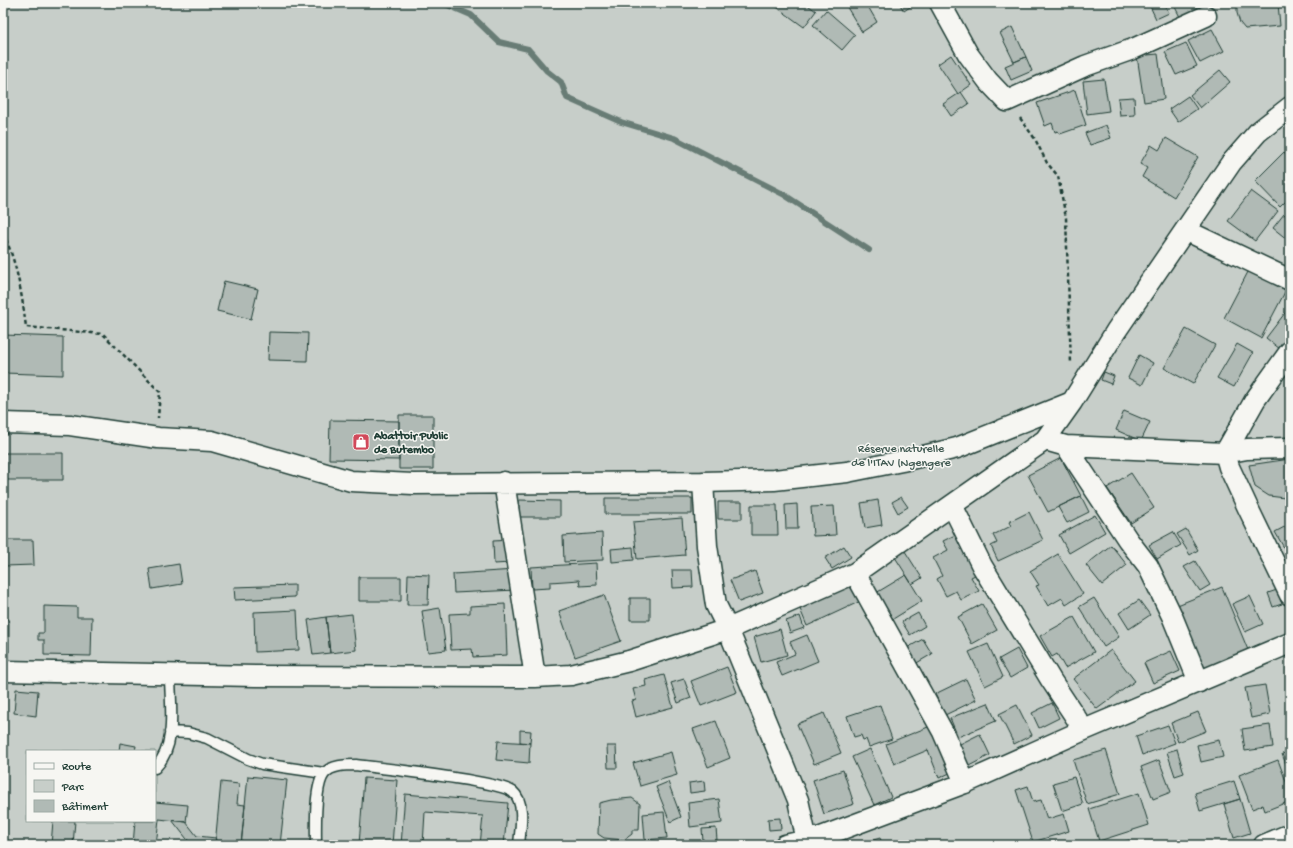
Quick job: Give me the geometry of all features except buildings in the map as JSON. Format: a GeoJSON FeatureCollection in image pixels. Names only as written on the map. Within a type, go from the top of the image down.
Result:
{"type":"FeatureCollection","features":[{"type":"Feature","properties":{"kind":"street"},"geometry":{"type":"LineString","coordinates":[[940,3],[968,54],[988,81],[1007,101],[1085,66],[1133,49],[1206,16]]}},
{"type":"Feature","properties":{"kind":"street"},"geometry":{"type":"LineString","coordinates":[[3,671],[535,678],[571,675],[628,661],[728,629],[855,573],[1045,440],[1072,402],[1116,331],[1231,163],[1258,132],[1290,107]]}},
{"type":"Feature","properties":{"kind":"street"},"geometry":{"type":"LineString","coordinates":[[1185,230],[1290,280]]}},
{"type":"Feature","properties":{"kind":"street"},"geometry":{"type":"LineString","coordinates":[[1290,351],[1255,400],[1225,454],[1248,508],[1290,594]]}},
{"type":"Feature","properties":{"kind":"street"},"geometry":{"type":"LineString","coordinates":[[3,424],[70,425],[158,438],[212,441],[350,481],[413,484],[504,482],[704,482],[774,480],[848,472],[902,461],[957,448],[1072,402]]}},
{"type":"Feature","properties":{"kind":"street"},"geometry":{"type":"LineString","coordinates":[[1045,440],[1066,446],[1225,454],[1247,449],[1290,448]]}},
{"type":"Feature","properties":{"kind":"street"},"geometry":{"type":"LineString","coordinates":[[1066,446],[1128,540],[1148,566],[1172,616],[1199,682]]}},
{"type":"Feature","properties":{"kind":"street"},"geometry":{"type":"LineString","coordinates":[[504,482],[535,678]]}},
{"type":"Feature","properties":{"kind":"street"},"geometry":{"type":"LineString","coordinates":[[704,482],[707,546],[716,605],[728,629],[798,800],[817,841]]}},
{"type":"Feature","properties":{"kind":"street"},"geometry":{"type":"LineString","coordinates":[[952,505],[986,573],[1051,680],[1084,730]]}},
{"type":"Feature","properties":{"kind":"street"},"geometry":{"type":"LineString","coordinates":[[855,573],[943,732],[964,783]]}},
{"type":"Feature","properties":{"kind":"street"},"geometry":{"type":"LineString","coordinates":[[786,845],[817,841],[964,783],[1084,730],[1290,643]]}},
{"type":"Feature","properties":{"kind":"street"},"geometry":{"type":"LineString","coordinates":[[1264,845],[1290,834]]}},
{"type":"Feature","properties":{"kind":"lane"},"geometry":{"type":"LineString","coordinates":[[156,767],[163,760],[170,738],[170,674]]}},
{"type":"Feature","properties":{"kind":"lane"},"geometry":{"type":"LineString","coordinates":[[170,732],[188,733],[207,738],[248,759],[262,764],[324,773]]}},
{"type":"Feature","properties":{"kind":"lane"},"geometry":{"type":"LineString","coordinates":[[316,845],[318,792],[320,782],[324,773],[341,765],[356,765],[490,784],[512,792],[519,801],[521,816],[519,845]]}},
{"type":"Feature","properties":{"kind":"path"},"geometry":{"type":"LineString","coordinates":[[1007,101],[1035,139],[1047,163],[1058,176],[1066,218],[1071,371]]}},
{"type":"Feature","properties":{"kind":"path"},"geometry":{"type":"LineString","coordinates":[[3,233],[8,244],[21,290],[26,327],[103,334],[160,392],[158,438]]}},
{"type":"Feature","properties":{"kind":"green space","name":"Réserve naturelle de l'ITAV (Ngengere"},"geometry":{"type":"Polygon","coordinates":[[[3,3],[1290,3],[1290,845],[3,845],[3,3]]]}},
{"type":"Feature","properties":{"kind":"waterway"},"geometry":{"type":"LineString","coordinates":[[443,3],[471,15],[499,42],[528,49],[547,71],[561,82],[567,98],[621,122],[674,138],[783,194],[869,250]]}},
{"type":"Feature","properties":{"kind":"place","name":"Abattoir Public de Butembo"},"geometry":{"type":"Point","coordinates":[361,442]}}]}
